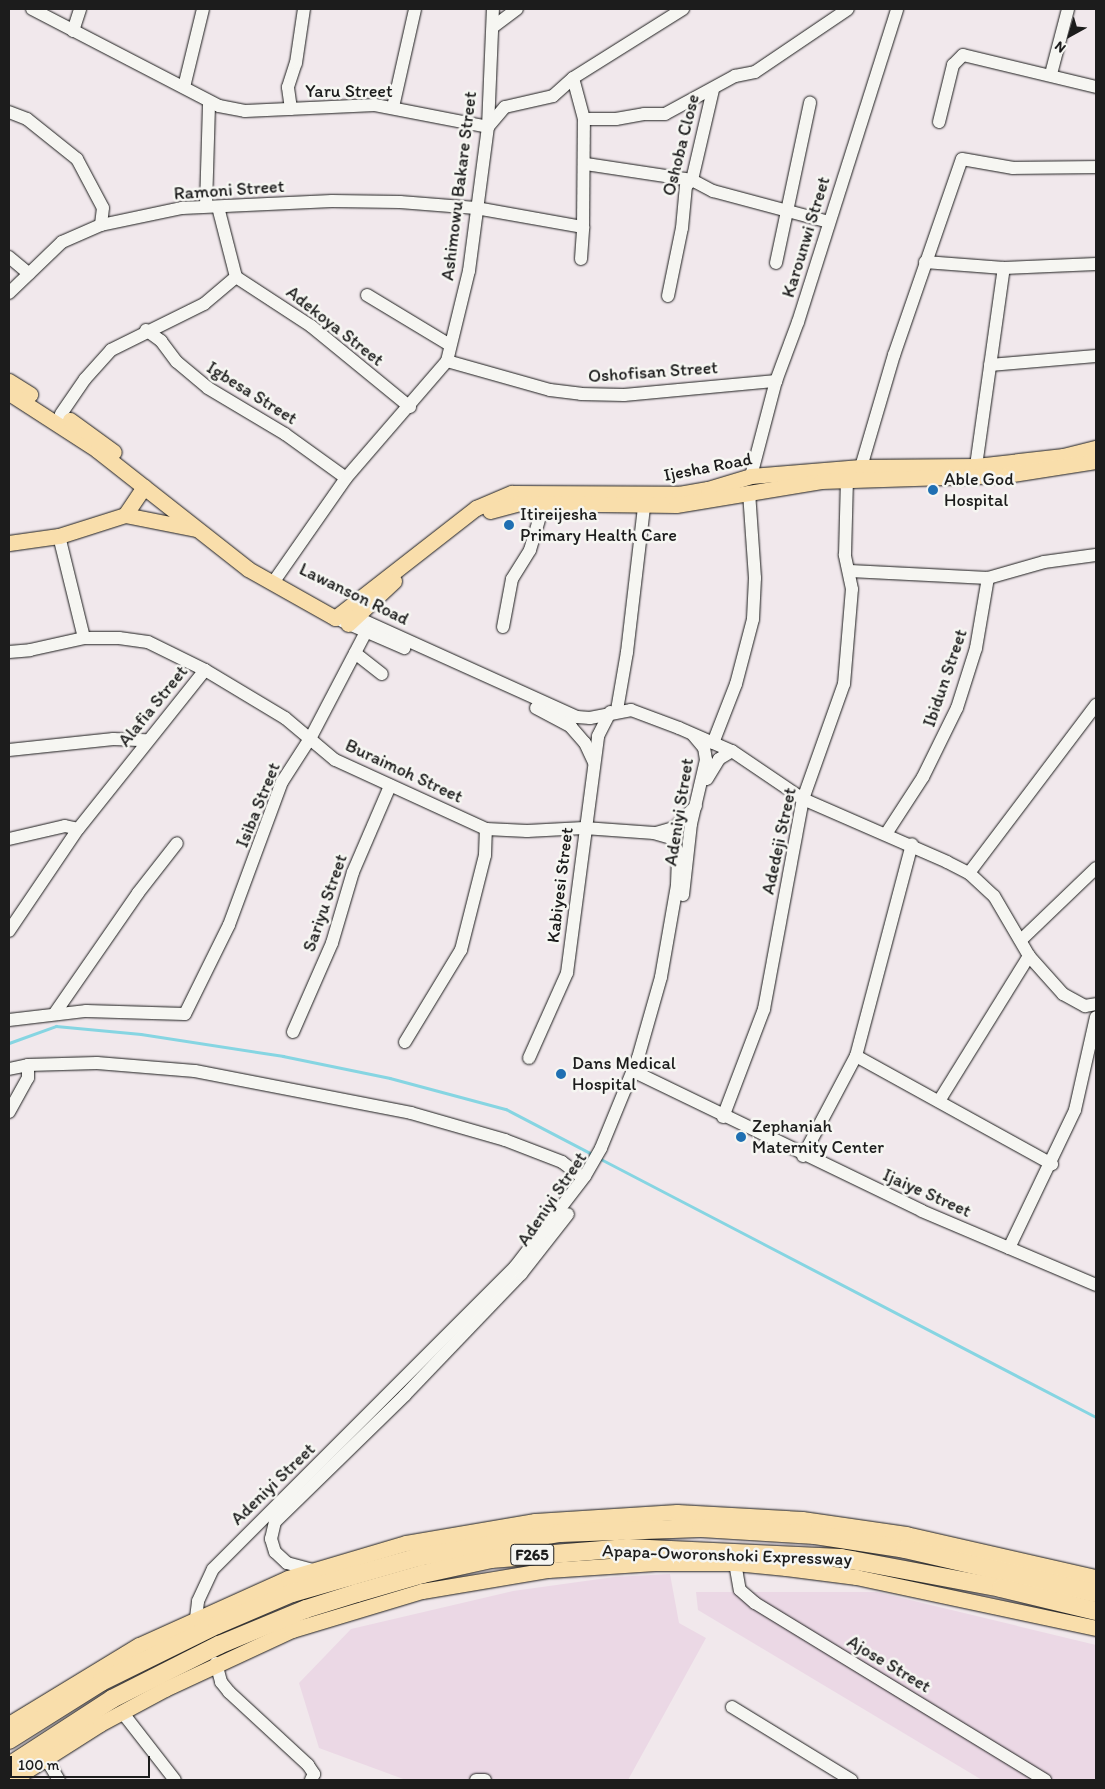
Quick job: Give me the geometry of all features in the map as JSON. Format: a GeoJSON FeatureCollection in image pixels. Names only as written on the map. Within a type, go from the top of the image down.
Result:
{"type":"FeatureCollection","features":[{"type":"Feature","properties":{"kind":"highway","name":"Apapa-Oworonshoki Expressway"},"geometry":{"type":"LineString","coordinates":[[9,1740],[124,1670],[292,1593],[418,1557],[560,1533],[701,1528],[815,1535],[906,1549],[1096,1593]]}},
{"type":"Feature","properties":{"kind":"highway","name":"Apapa-Oworonshoki Expressway"},"geometry":{"type":"LineString","coordinates":[[9,1766],[112,1699],[219,1645],[306,1609],[423,1574],[491,1559],[628,1548],[841,1558],[1001,1588],[1096,1611]]}},
{"type":"Feature","properties":{"kind":"main road","name":"Lawanson Road"},"geometry":{"type":"LineString","coordinates":[[9,382],[96,436],[217,534],[277,577],[345,617]]}},
{"type":"Feature","properties":{"kind":"main road","name":"Lawanson Road"},"geometry":{"type":"LineString","coordinates":[[9,393],[97,450],[248,569],[345,617]]}},
{"type":"Feature","properties":{"kind":"main road","name":"Ijesha Road"},"geometry":{"type":"LineString","coordinates":[[345,617],[483,503],[512,493],[679,494],[708,489],[752,476],[861,467],[976,466],[1063,456],[1096,448]]}},
{"type":"Feature","properties":{"kind":"main road","name":"Ijesha Road"},"geometry":{"type":"LineString","coordinates":[[438,541],[496,509],[519,503],[644,507],[695,503],[749,492],[847,480],[1007,475],[1096,461]]}},
{"type":"Feature","properties":{"kind":"main road"},"geometry":{"type":"LineString","coordinates":[[125,515],[144,487]]}},
{"type":"Feature","properties":{"kind":"main road"},"geometry":{"type":"LineString","coordinates":[[9,543],[59,536],[125,515],[196,529]]}},
{"type":"Feature","properties":{"kind":"main road","name":"Apapa-Oworonshoki Expressway"},"geometry":{"type":"LineString","coordinates":[[9,1724],[131,1649],[196,1618],[313,1570],[406,1543],[455,1533],[535,1521],[677,1512],[858,1526],[1096,1577]]}},
{"type":"Feature","properties":{"kind":"main road","name":"Apapa-Oworonshoki Expressway"},"geometry":{"type":"LineString","coordinates":[[12,1780],[45,1757],[122,1712],[216,1663],[292,1630],[422,1590],[548,1570],[655,1563],[735,1563],[856,1577],[1096,1628]]}},
{"type":"Feature","properties":{"kind":"street","name":"Yaru Street"},"geometry":{"type":"LineString","coordinates":[[32,9],[184,87],[209,103],[244,111],[349,105],[392,107],[488,127]]}},
{"type":"Feature","properties":{"kind":"street"},"geometry":{"type":"LineString","coordinates":[[73,31],[80,9]]}},
{"type":"Feature","properties":{"kind":"street"},"geometry":{"type":"LineString","coordinates":[[184,87],[203,9]]}},
{"type":"Feature","properties":{"kind":"street"},"geometry":{"type":"LineString","coordinates":[[291,109],[288,87],[296,63],[304,9]]}},
{"type":"Feature","properties":{"kind":"street"},"geometry":{"type":"LineString","coordinates":[[392,107],[415,9]]}},
{"type":"Feature","properties":{"kind":"street","name":"Ashimowu Bakare Street"},"geometry":{"type":"LineString","coordinates":[[277,577],[346,478],[410,407],[447,361],[469,270],[488,127],[494,9]]}},
{"type":"Feature","properties":{"kind":"street"},"geometry":{"type":"LineString","coordinates":[[493,27],[517,9]]}},
{"type":"Feature","properties":{"kind":"street"},"geometry":{"type":"LineString","coordinates":[[488,127],[505,107],[554,96],[573,78],[683,9]]}},
{"type":"Feature","properties":{"kind":"street"},"geometry":{"type":"LineString","coordinates":[[584,119],[665,114],[713,90],[735,76],[755,72],[848,9]]}},
{"type":"Feature","properties":{"kind":"street","name":"Karounwi Street"},"geometry":{"type":"LineString","coordinates":[[752,476],[776,381],[897,9]]}},
{"type":"Feature","properties":{"kind":"street"},"geometry":{"type":"LineString","coordinates":[[1051,74],[1068,9]]}},
{"type":"Feature","properties":{"kind":"street"},"geometry":{"type":"LineString","coordinates":[[939,122],[953,65],[959,56],[1051,74],[1096,87]]}},
{"type":"Feature","properties":{"kind":"street"},"geometry":{"type":"LineString","coordinates":[[573,78],[584,119],[586,164],[581,259]]}},
{"type":"Feature","properties":{"kind":"street","name":"Oshoba Close"},"geometry":{"type":"LineString","coordinates":[[668,296],[682,228],[686,186],[692,180],[713,90]]}},
{"type":"Feature","properties":{"kind":"street"},"geometry":{"type":"LineString","coordinates":[[60,414],[85,379],[111,350],[146,330],[204,304],[236,277],[212,207],[209,103]]}},
{"type":"Feature","properties":{"kind":"street"},"geometry":{"type":"LineString","coordinates":[[776,263],[789,210],[792,180],[810,103]]}},
{"type":"Feature","properties":{"kind":"street"},"geometry":{"type":"LineString","coordinates":[[9,112],[27,119],[77,159],[103,208],[102,225]]}},
{"type":"Feature","properties":{"kind":"street"},"geometry":{"type":"LineString","coordinates":[[861,467],[882,393],[925,262],[962,159],[1013,168],[1096,167]]}},
{"type":"Feature","properties":{"kind":"street"},"geometry":{"type":"LineString","coordinates":[[586,164],[692,180],[713,191],[829,222]]}},
{"type":"Feature","properties":{"kind":"street","name":"Ramoni Street"},"geometry":{"type":"LineString","coordinates":[[9,293],[62,242],[102,225],[182,208],[367,201],[476,208],[584,228]]}},
{"type":"Feature","properties":{"kind":"street"},"geometry":{"type":"LineString","coordinates":[[9,257],[29,274]]}},
{"type":"Feature","properties":{"kind":"street"},"geometry":{"type":"LineString","coordinates":[[925,262],[1004,268],[1096,264]]}},
{"type":"Feature","properties":{"kind":"street"},"geometry":{"type":"LineString","coordinates":[[976,466],[1004,268]]}},
{"type":"Feature","properties":{"kind":"street","name":"Adekoya Street"},"geometry":{"type":"LineString","coordinates":[[236,277],[311,326],[410,407]]}},
{"type":"Feature","properties":{"kind":"street"},"geometry":{"type":"LineString","coordinates":[[367,295],[450,345]]}},
{"type":"Feature","properties":{"kind":"street","name":"Igbesa Street"},"geometry":{"type":"LineString","coordinates":[[146,330],[161,341],[177,362],[208,388],[285,434],[346,478]]}},
{"type":"Feature","properties":{"kind":"street"},"geometry":{"type":"LineString","coordinates":[[990,364],[1096,356]]}},
{"type":"Feature","properties":{"kind":"street","name":"Oshofisan Street"},"geometry":{"type":"LineString","coordinates":[[447,361],[550,390],[581,394],[624,395],[776,381]]}},
{"type":"Feature","properties":{"kind":"street","name":"Adedeji Street"},"geometry":{"type":"LineString","coordinates":[[723,1117],[764,1008],[803,799],[844,684],[851,620],[850,571],[845,555],[847,480]]}},
{"type":"Feature","properties":{"kind":"street","name":"Adeniyi Street"},"geometry":{"type":"LineString","coordinates":[[713,743],[736,684],[753,619],[755,578],[749,492]]}},
{"type":"Feature","properties":{"kind":"street"},"geometry":{"type":"LineString","coordinates":[[503,628],[512,579],[530,550],[544,504]]}},
{"type":"Feature","properties":{"kind":"street","name":"Kabiyesi Street"},"geometry":{"type":"LineString","coordinates":[[529,1058],[567,973],[584,828],[598,736],[614,711],[627,652],[644,507]]}},
{"type":"Feature","properties":{"kind":"street"},"geometry":{"type":"LineString","coordinates":[[59,536],[84,638]]}},
{"type":"Feature","properties":{"kind":"street"},"geometry":{"type":"LineString","coordinates":[[850,571],[988,578],[1044,562],[1096,555]]}},
{"type":"Feature","properties":{"kind":"street","name":"Ibidun Street"},"geometry":{"type":"LineString","coordinates":[[886,834],[922,777],[954,714],[976,648],[988,578]]}},
{"type":"Feature","properties":{"kind":"street"},"geometry":{"type":"LineString","coordinates":[[345,617],[366,632],[557,719],[579,735],[595,765]]}},
{"type":"Feature","properties":{"kind":"street","name":"Lawanson Road"},"geometry":{"type":"LineString","coordinates":[[345,617],[578,717],[590,718],[614,711],[647,714],[732,751],[803,799],[912,844],[969,873],[994,896],[1029,956],[1063,994],[1085,1006],[1096,1004]]}},
{"type":"Feature","properties":{"kind":"street","name":"Isiba Street"},"geometry":{"type":"LineString","coordinates":[[54,1013],[86,1011],[182,1016],[193,998],[229,925],[282,782],[311,737],[366,632]]}},
{"type":"Feature","properties":{"kind":"street","name":"Alafia Street"},"geometry":{"type":"LineString","coordinates":[[9,652],[30,650],[84,638],[119,638],[148,642],[205,670],[146,740],[78,829],[9,931]]}},
{"type":"Feature","properties":{"kind":"street"},"geometry":{"type":"LineString","coordinates":[[355,653],[382,674]]}},
{"type":"Feature","properties":{"kind":"street","name":"Buraimoh Street"},"geometry":{"type":"LineString","coordinates":[[205,670],[257,699],[311,737],[336,760],[486,829],[527,831],[584,828]]}},
{"type":"Feature","properties":{"kind":"street"},"geometry":{"type":"LineString","coordinates":[[969,873],[1096,705]]}},
{"type":"Feature","properties":{"kind":"street","name":"Adeniyi Street"},"geometry":{"type":"LineString","coordinates":[[313,1570],[287,1563],[275,1552],[271,1539],[275,1522],[405,1394],[521,1274],[559,1228],[614,1125],[638,1074],[675,941],[696,806],[701,790],[706,754],[694,736]]}},
{"type":"Feature","properties":{"kind":"street"},"geometry":{"type":"LineString","coordinates":[[9,750],[113,739],[146,740]]}},
{"type":"Feature","properties":{"kind":"street"},"geometry":{"type":"LineString","coordinates":[[701,790],[712,768],[732,751]]}},
{"type":"Feature","properties":{"kind":"street","name":"Sariyu Street"},"geometry":{"type":"LineString","coordinates":[[293,1032],[332,943],[353,872],[390,786]]}},
{"type":"Feature","properties":{"kind":"street"},"geometry":{"type":"LineString","coordinates":[[584,828],[654,833],[671,830],[696,806]]}},
{"type":"Feature","properties":{"kind":"street"},"geometry":{"type":"LineString","coordinates":[[9,838],[65,826],[78,829]]}},
{"type":"Feature","properties":{"kind":"street"},"geometry":{"type":"LineString","coordinates":[[405,1042],[461,950],[486,855],[486,829]]}},
{"type":"Feature","properties":{"kind":"street","name":"Adeniyi Street"},"geometry":{"type":"LineString","coordinates":[[614,1125],[638,1058],[661,977],[676,885],[677,845],[671,838],[654,833]]}},
{"type":"Feature","properties":{"kind":"street"},"geometry":{"type":"LineString","coordinates":[[9,1020],[54,1013],[177,843]]}},
{"type":"Feature","properties":{"kind":"street"},"geometry":{"type":"LineString","coordinates":[[803,1156],[856,1056],[912,844]]}},
{"type":"Feature","properties":{"kind":"street"},"geometry":{"type":"LineString","coordinates":[[1021,940],[1096,868]]}},
{"type":"Feature","properties":{"kind":"street"},"geometry":{"type":"LineString","coordinates":[[940,1101],[1029,956]]}},
{"type":"Feature","properties":{"kind":"street"},"geometry":{"type":"LineString","coordinates":[[1009,1248],[1052,1164],[1075,1110],[1096,1017]]}},
{"type":"Feature","properties":{"kind":"street"},"geometry":{"type":"LineString","coordinates":[[856,1056],[1052,1164]]}},
{"type":"Feature","properties":{"kind":"street"},"geometry":{"type":"LineString","coordinates":[[9,1069],[28,1065],[97,1063],[169,1066],[411,1113],[506,1140],[562,1162],[586,1177]]}},
{"type":"Feature","properties":{"kind":"street"},"geometry":{"type":"LineString","coordinates":[[9,1112],[28,1078],[28,1065]]}},
{"type":"Feature","properties":{"kind":"street","name":"Ijaiye Street"},"geometry":{"type":"LineString","coordinates":[[638,1074],[803,1156],[1096,1285]]}},
{"type":"Feature","properties":{"kind":"street","name":"Adeniyi Street"},"geometry":{"type":"LineString","coordinates":[[196,1618],[198,1601],[213,1569],[515,1267],[586,1177]]}},
{"type":"Feature","properties":{"kind":"street","name":"Ajose Street"},"geometry":{"type":"LineString","coordinates":[[735,1563],[740,1590],[755,1603],[1045,1780]]}},
{"type":"Feature","properties":{"kind":"street"},"geometry":{"type":"LineString","coordinates":[[216,1663],[221,1682],[229,1692],[308,1765],[314,1774],[310,1780]]}},
{"type":"Feature","properties":{"kind":"street"},"geometry":{"type":"LineString","coordinates":[[732,1707],[851,1780]]}},
{"type":"Feature","properties":{"kind":"street"},"geometry":{"type":"LineString","coordinates":[[122,1712],[175,1780]]}},
{"type":"Feature","properties":{"kind":"street"},"geometry":{"type":"LineString","coordinates":[[45,1757],[59,1780]]}},
{"type":"Feature","properties":{"kind":"street"},"geometry":{"type":"LineString","coordinates":[[476,1780],[485,1780]]}},
{"type":"Feature","properties":{"kind":"shaded area"},"geometry":{"type":"Polygon","coordinates":[[[670,1574],[679,1623],[706,1638],[628,1780],[406,1780],[319,1748],[299,1683],[351,1629],[513,1591],[614,1577],[670,1574]]]}},
{"type":"Feature","properties":{"kind":"shaded area"},"geometry":{"type":"Polygon","coordinates":[[[696,1592],[877,1592],[1096,1645],[1096,1780],[982,1780],[698,1610],[696,1592]]]}},
{"type":"Feature","properties":{"kind":"waterway"},"geometry":{"type":"LineString","coordinates":[[9,1043],[56,1026],[141,1034],[283,1056],[390,1078],[506,1109],[592,1154]]}},
{"type":"Feature","properties":{"kind":"waterway"},"geometry":{"type":"LineString","coordinates":[[599,1158],[1096,1417]]}},
{"type":"Feature","properties":{"kind":"place","name":"Able God Hospital"},"geometry":{"type":"Point","coordinates":[933,490]}},
{"type":"Feature","properties":{"kind":"place","name":"Itireijesha Primary Health Care"},"geometry":{"type":"Point","coordinates":[509,525]}},
{"type":"Feature","properties":{"kind":"place","name":"Dans Medical Hospital"},"geometry":{"type":"Point","coordinates":[561,1074]}},
{"type":"Feature","properties":{"kind":"place","name":"Zephaniah Maternity Center"},"geometry":{"type":"Point","coordinates":[741,1137]}}]}
